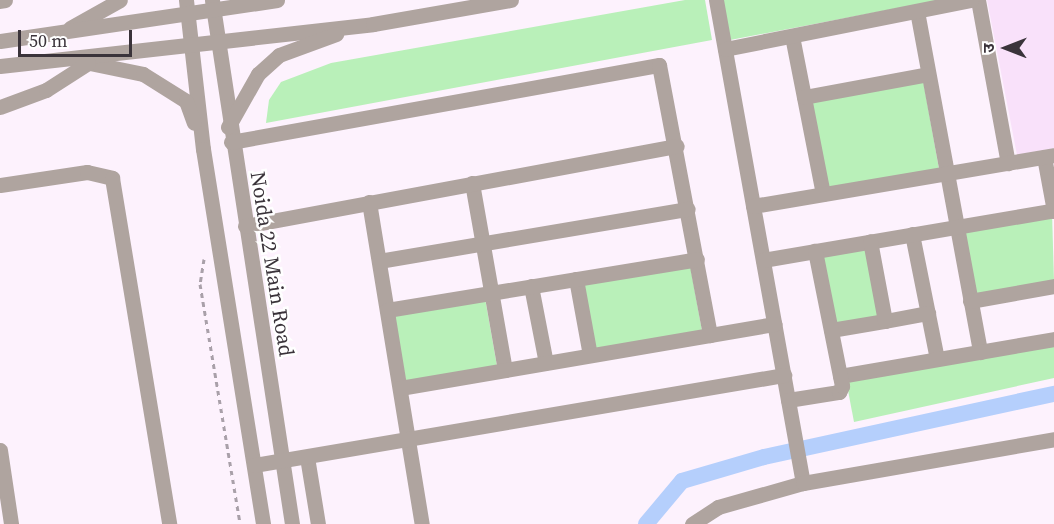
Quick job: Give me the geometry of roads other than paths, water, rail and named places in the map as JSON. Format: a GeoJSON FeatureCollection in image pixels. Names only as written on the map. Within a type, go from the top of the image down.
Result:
{"type":"FeatureCollection","features":[{"type":"Feature","properties":{"kind":"street"},"geometry":{"type":"LineString","coordinates":[[0,1],[5,0]]}},
{"type":"Feature","properties":{"kind":"street"},"geometry":{"type":"LineString","coordinates":[[62,32],[120,0]]}},
{"type":"Feature","properties":{"kind":"street"},"geometry":{"type":"LineString","coordinates":[[0,41],[62,32],[187,6],[277,0]]}},
{"type":"Feature","properties":{"kind":"street"},"geometry":{"type":"LineString","coordinates":[[0,66],[190,41],[373,24],[511,0]]}},
{"type":"Feature","properties":{"kind":"street"},"geometry":{"type":"LineString","coordinates":[[716,0],[804,483]]}},
{"type":"Feature","properties":{"kind":"street"},"geometry":{"type":"LineString","coordinates":[[725,49],[971,0]]}},
{"type":"Feature","properties":{"kind":"street"},"geometry":{"type":"LineString","coordinates":[[978,0],[1008,163]]}},
{"type":"Feature","properties":{"kind":"street","name":"Noida 22 Main Road"},"geometry":{"type":"LineString","coordinates":[[213,5],[229,134],[292,524]]}},
{"type":"Feature","properties":{"kind":"street"},"geometry":{"type":"LineString","coordinates":[[187,6],[203,149],[263,524]]}},
{"type":"Feature","properties":{"kind":"street"},"geometry":{"type":"LineString","coordinates":[[917,11],[945,173],[980,352]]}},
{"type":"Feature","properties":{"kind":"street"},"geometry":{"type":"LineString","coordinates":[[229,134],[258,74],[279,55],[373,24]]}},
{"type":"Feature","properties":{"kind":"street"},"geometry":{"type":"LineString","coordinates":[[792,36],[823,194]]}},
{"type":"Feature","properties":{"kind":"street"},"geometry":{"type":"LineString","coordinates":[[62,58],[143,74],[186,101],[203,149]]}},
{"type":"Feature","properties":{"kind":"street"},"geometry":{"type":"LineString","coordinates":[[0,107],[46,90],[88,63]]}},
{"type":"Feature","properties":{"kind":"street"},"geometry":{"type":"LineString","coordinates":[[229,134],[651,63],[663,72],[711,335]]}},
{"type":"Feature","properties":{"kind":"street"},"geometry":{"type":"LineString","coordinates":[[804,97],[928,74]]}},
{"type":"Feature","properties":{"kind":"street"},"geometry":{"type":"LineString","coordinates":[[245,226],[676,146]]}},
{"type":"Feature","properties":{"kind":"street"},"geometry":{"type":"LineString","coordinates":[[753,206],[1049,156],[1054,210],[763,260]]}},
{"type":"Feature","properties":{"kind":"street"},"geometry":{"type":"LineString","coordinates":[[0,185],[87,172],[112,178],[170,524]]}},
{"type":"Feature","properties":{"kind":"street"},"geometry":{"type":"LineString","coordinates":[[472,183],[505,370]]}},
{"type":"Feature","properties":{"kind":"street"},"geometry":{"type":"LineString","coordinates":[[369,202],[422,524]]}},
{"type":"Feature","properties":{"kind":"street"},"geometry":{"type":"LineString","coordinates":[[379,261],[688,209]]}},
{"type":"Feature","properties":{"kind":"street"},"geometry":{"type":"LineString","coordinates":[[912,234],[937,359]]}},
{"type":"Feature","properties":{"kind":"street"},"geometry":{"type":"LineString","coordinates":[[870,241],[885,321]]}},
{"type":"Feature","properties":{"kind":"street"},"geometry":{"type":"LineString","coordinates":[[788,400],[839,392],[840,376],[815,250]]}},
{"type":"Feature","properties":{"kind":"street"},"geometry":{"type":"LineString","coordinates":[[387,310],[697,259]]}},
{"type":"Feature","properties":{"kind":"street"},"geometry":{"type":"LineString","coordinates":[[576,279],[590,355]]}},
{"type":"Feature","properties":{"kind":"street"},"geometry":{"type":"LineString","coordinates":[[531,286],[546,363]]}},
{"type":"Feature","properties":{"kind":"street"},"geometry":{"type":"LineString","coordinates":[[970,301],[1054,286]]}},
{"type":"Feature","properties":{"kind":"street"},"geometry":{"type":"LineString","coordinates":[[831,330],[928,313]]}},
{"type":"Feature","properties":{"kind":"street"},"geometry":{"type":"LineString","coordinates":[[400,388],[775,324]]}},
{"type":"Feature","properties":{"kind":"street"},"geometry":{"type":"LineString","coordinates":[[840,376],[1054,339]]}},
{"type":"Feature","properties":{"kind":"street"},"geometry":{"type":"LineString","coordinates":[[254,465],[784,375]]}},
{"type":"Feature","properties":{"kind":"street"},"geometry":{"type":"LineString","coordinates":[[692,524],[718,507],[804,483],[1054,439]]}},
{"type":"Feature","properties":{"kind":"street"},"geometry":{"type":"LineString","coordinates":[[0,450],[11,524]]}},
{"type":"Feature","properties":{"kind":"street"},"geometry":{"type":"LineString","coordinates":[[307,457],[318,524]]}},
{"type":"Feature","properties":{"kind":"waterway"},"geometry":{"type":"LineString","coordinates":[[646,524],[682,481],[764,457],[1054,394]]}}]}
